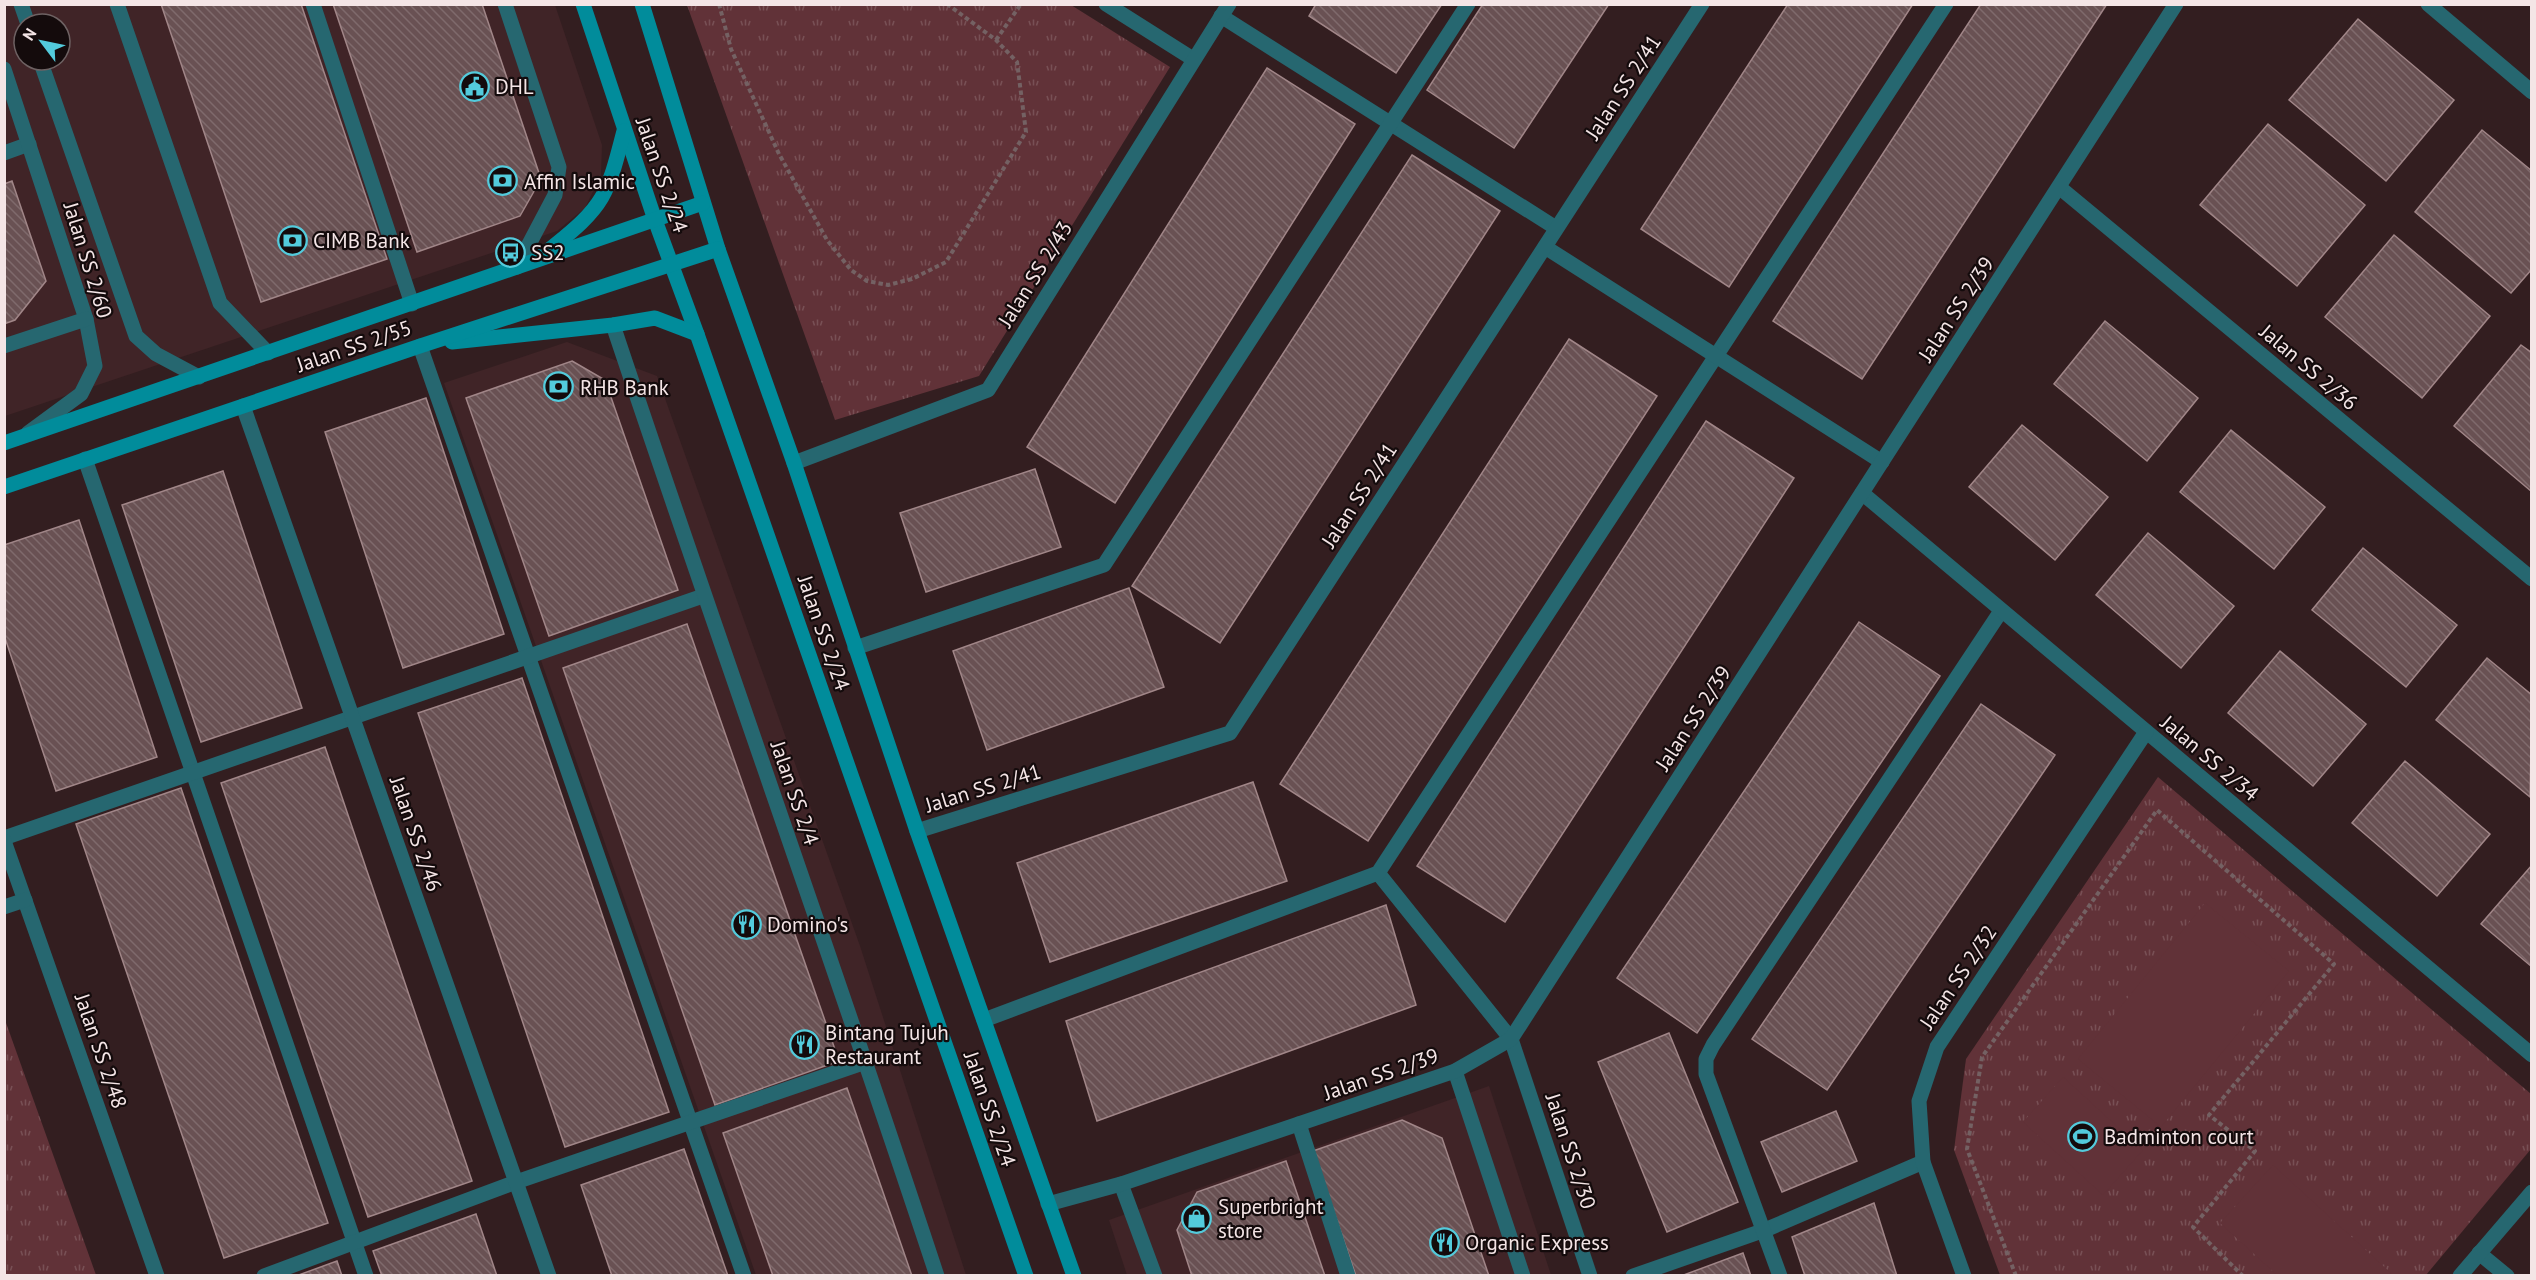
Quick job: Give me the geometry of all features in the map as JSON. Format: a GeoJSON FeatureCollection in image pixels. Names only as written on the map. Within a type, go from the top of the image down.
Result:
{"type":"FeatureCollection","features":[{"type":"Feature","properties":{"kind":"main road","name":"Jalan SS 2/24"},"geometry":{"type":"LineString","coordinates":[[583,4],[670,265],[697,334],[1026,1275]]}},
{"type":"Feature","properties":{"kind":"main road","name":"Jalan SS 2/24"},"geometry":{"type":"LineString","coordinates":[[642,4],[718,249],[794,463],[917,831],[1074,1275]]}},
{"type":"Feature","properties":{"kind":"main road"},"geometry":{"type":"LineString","coordinates":[[535,261],[583,221],[602,198],[624,131]]}},
{"type":"Feature","properties":{"kind":"main road","name":"Jalan SS 2/55"},"geometry":{"type":"LineString","coordinates":[[4,443],[703,203]]}},
{"type":"Feature","properties":{"kind":"main road","name":"Jalan SS 2/55"},"geometry":{"type":"LineString","coordinates":[[4,487],[420,346],[718,249]]}},
{"type":"Feature","properties":{"kind":"main road"},"geometry":{"type":"LineString","coordinates":[[420,346],[613,325],[655,318],[697,334]]}},
{"type":"Feature","properties":{"kind":"street"},"geometry":{"type":"LineString","coordinates":[[117,4],[220,303],[268,353]]}},
{"type":"Feature","properties":{"kind":"street"},"geometry":{"type":"LineString","coordinates":[[313,4],[412,304]]}},
{"type":"Feature","properties":{"kind":"street"},"geometry":{"type":"LineString","coordinates":[[505,4],[559,167],[555,195],[517,267]]}},
{"type":"Feature","properties":{"kind":"street"},"geometry":{"type":"LineString","coordinates":[[1106,4],[1193,59]]}},
{"type":"Feature","properties":{"kind":"street"},"geometry":{"type":"LineString","coordinates":[[855,648],[1104,565],[1468,4]]}},
{"type":"Feature","properties":{"kind":"street","name":"Jalan SS 2/41"},"geometry":{"type":"LineString","coordinates":[[917,831],[1230,733],[1702,4]]}},
{"type":"Feature","properties":{"kind":"street"},"geometry":{"type":"LineString","coordinates":[[984,1020],[1378,873],[1946,4]]}},
{"type":"Feature","properties":{"kind":"street","name":"Jalan SS 2/39"},"geometry":{"type":"LineString","coordinates":[[1048,1204],[1121,1184],[1455,1071],[1511,1039],[2176,4]]}},
{"type":"Feature","properties":{"kind":"street"},"geometry":{"type":"LineString","coordinates":[[2428,4],[2532,92]]}},
{"type":"Feature","properties":{"kind":"street"},"geometry":{"type":"LineString","coordinates":[[1225,10],[1390,124],[1556,228]]}},
{"type":"Feature","properties":{"kind":"street","name":"Jalan SS 2/43"},"geometry":{"type":"LineString","coordinates":[[794,463],[988,390],[1225,10]]}},
{"type":"Feature","properties":{"kind":"street","name":"Jalan SS 2/60"},"geometry":{"type":"LineString","coordinates":[[4,69],[86,319],[95,366],[81,394],[23,436]]}},
{"type":"Feature","properties":{"kind":"street","name":"Jalan SS 2/60"},"geometry":{"type":"LineString","coordinates":[[44,72],[136,336],[156,354],[199,377]]}},
{"type":"Feature","properties":{"kind":"street"},"geometry":{"type":"LineString","coordinates":[[4,153],[29,144]]}},
{"type":"Feature","properties":{"kind":"street","name":"Jalan SS 2/36"},"geometry":{"type":"LineString","coordinates":[[2059,187],[2532,579]]}},
{"type":"Feature","properties":{"kind":"street"},"geometry":{"type":"LineString","coordinates":[[1545,247],[1882,462]]}},
{"type":"Feature","properties":{"kind":"street"},"geometry":{"type":"LineString","coordinates":[[4,346],[86,319]]}},
{"type":"Feature","properties":{"kind":"street","name":"Jalan SS 2/4"},"geometry":{"type":"LineString","coordinates":[[613,325],[703,596],[866,1062],[937,1275]]}},
{"type":"Feature","properties":{"kind":"street"},"geometry":{"type":"LineString","coordinates":[[420,346],[744,1275]]}},
{"type":"Feature","properties":{"kind":"street","name":"Jalan SS 2/46"},"geometry":{"type":"LineString","coordinates":[[243,406],[549,1275]]}},
{"type":"Feature","properties":{"kind":"street"},"geometry":{"type":"LineString","coordinates":[[85,459],[366,1275]]}},
{"type":"Feature","properties":{"kind":"street","name":"Jalan SS 2/34"},"geometry":{"type":"LineString","coordinates":[[1862,493],[2532,1054]]}},
{"type":"Feature","properties":{"kind":"street"},"geometry":{"type":"LineString","coordinates":[[4,839],[703,596]]}},
{"type":"Feature","properties":{"kind":"street"},"geometry":{"type":"LineString","coordinates":[[1780,1275],[1706,1074],[1706,1059],[1713,1045],[2001,611]]}},
{"type":"Feature","properties":{"kind":"street","name":"Jalan SS 2/32"},"geometry":{"type":"LineString","coordinates":[[1964,1275],[1923,1162],[1919,1101],[1937,1047],[2146,732]]}},
{"type":"Feature","properties":{"kind":"street","name":"Jalan SS 2/48"},"geometry":{"type":"LineString","coordinates":[[4,839],[157,1275]]}},
{"type":"Feature","properties":{"kind":"street"},"geometry":{"type":"LineString","coordinates":[[1378,873],[1511,1039]]}},
{"type":"Feature","properties":{"kind":"street"},"geometry":{"type":"LineString","coordinates":[[4,907],[25,900]]}},
{"type":"Feature","properties":{"kind":"street","name":"Jalan SS 2/30"},"geometry":{"type":"LineString","coordinates":[[1511,1039],[1590,1275]]}},
{"type":"Feature","properties":{"kind":"street"},"geometry":{"type":"LineString","coordinates":[[264,1275],[516,1182],[866,1062]]}},
{"type":"Feature","properties":{"kind":"street"},"geometry":{"type":"LineString","coordinates":[[1455,1071],[1523,1275]]}},
{"type":"Feature","properties":{"kind":"street"},"geometry":{"type":"LineString","coordinates":[[1299,1125],[1348,1275]]}},
{"type":"Feature","properties":{"kind":"street"},"geometry":{"type":"LineString","coordinates":[[1633,1275],[1765,1230],[1923,1162]]}},
{"type":"Feature","properties":{"kind":"street"},"geometry":{"type":"LineString","coordinates":[[1121,1184],[1155,1275]]}},
{"type":"Feature","properties":{"kind":"street"},"geometry":{"type":"LineString","coordinates":[[2460,1275],[2532,1192]]}},
{"type":"Feature","properties":{"kind":"street"},"geometry":{"type":"LineString","coordinates":[[2479,1253],[2507,1275]]}},
{"type":"Feature","properties":{"kind":"path"},"geometry":{"type":"LineString","coordinates":[[719,4],[731,50],[780,154],[827,240],[851,270],[867,281],[888,285],[912,279],[946,262],[1026,132],[1017,62],[996,40],[947,4]]}},
{"type":"Feature","properties":{"kind":"path"},"geometry":{"type":"LineString","coordinates":[[996,40],[1021,4]]}},
{"type":"Feature","properties":{"kind":"path"},"geometry":{"type":"LineString","coordinates":[[2016,1275],[1967,1149],[1982,1057],[2157,810],[2334,964],[2209,1114],[2255,1151],[2193,1227],[2243,1275]]}},
{"type":"Feature","properties":{"kind":"shaded area"},"geometry":{"type":"Polygon","coordinates":[[[4,5],[555,5],[602,145],[601,175],[585,208],[557,231],[5,416],[4,5]]]}},
{"type":"Feature","properties":{"kind":"shaded area"},"geometry":{"type":"Polygon","coordinates":[[[567,342],[657,376],[860,946],[966,1275],[756,1275],[444,383],[567,342]]]}},
{"type":"Feature","properties":{"kind":"shaded area"},"geometry":{"type":"Polygon","coordinates":[[[1489,1086],[1551,1275],[1127,1275],[1109,1220],[1489,1086]]]}},
{"type":"Feature","properties":{"kind":"green space"},"geometry":{"type":"Polygon","coordinates":[[[687,5],[1071,5],[1170,67],[979,376],[835,420],[687,5]]]}},
{"type":"Feature","properties":{"kind":"green space"},"geometry":{"type":"Polygon","coordinates":[[[2158,777],[2531,1094],[2531,1149],[2426,1275],[2000,1275],[1954,1150],[1966,1059],[2158,777]]]}},
{"type":"Feature","properties":{"kind":"green space"},"geometry":{"type":"Polygon","coordinates":[[[2205,903],[2289,971],[2161,1127],[2078,1059],[2205,903]]]}},
{"type":"Feature","properties":{"kind":"green space"},"geometry":{"type":"Polygon","coordinates":[[[5,1020],[96,1275],[5,1275],[5,1020]]]}},
{"type":"Feature","properties":{"kind":"green space","name":"Badminton court"},"geometry":{"type":"Polygon","coordinates":[[[2063,1077],[2143,1150],[2103,1195],[2023,1122],[2063,1077]]]}},
{"type":"Feature","properties":{"kind":"green space"},"geometry":{"type":"Polygon","coordinates":[[[2273,1165],[2392,1274],[2277,1275],[2220,1223],[2273,1165]]]}},
{"type":"Feature","properties":{"kind":"building"},"geometry":{"type":"Polygon","coordinates":[[[161,4],[301,4],[387,259],[261,302],[161,4]]]}},
{"type":"Feature","properties":{"kind":"building"},"geometry":{"type":"Polygon","coordinates":[[[333,4],[482,4],[541,179],[520,216],[417,252],[333,4]]]}},
{"type":"Feature","properties":{"kind":"building"},"geometry":{"type":"Polygon","coordinates":[[[1316,4],[1442,4],[1396,73],[1309,16],[1316,4]]]}},
{"type":"Feature","properties":{"kind":"building"},"geometry":{"type":"Polygon","coordinates":[[[1483,4],[1609,4],[1514,148],[1427,90],[1483,4]]]}},
{"type":"Feature","properties":{"kind":"building"},"geometry":{"type":"Polygon","coordinates":[[[1788,4],[1913,4],[1729,287],[1641,229],[1788,4]]]}},
{"type":"Feature","properties":{"kind":"building"},"geometry":{"type":"Polygon","coordinates":[[[1981,4],[2107,4],[1862,379],[1773,321],[1981,4]]]}},
{"type":"Feature","properties":{"kind":"building"},"geometry":{"type":"Polygon","coordinates":[[[2358,19],[2454,100],[2386,181],[2289,100],[2358,19]]]}},
{"type":"Feature","properties":{"kind":"building"},"geometry":{"type":"Polygon","coordinates":[[[1267,68],[1355,124],[1115,503],[1027,447],[1267,68]]]}},
{"type":"Feature","properties":{"kind":"building"},"geometry":{"type":"Polygon","coordinates":[[[2268,124],[2365,205],[2297,286],[2200,205],[2268,124]]]}},
{"type":"Feature","properties":{"kind":"building"},"geometry":{"type":"Polygon","coordinates":[[[2482,130],[2532,171],[2532,269],[2511,293],[2415,212],[2482,130]]]}},
{"type":"Feature","properties":{"kind":"building"},"geometry":{"type":"Polygon","coordinates":[[[1412,155],[1500,211],[1220,643],[1132,586],[1412,155]]]}},
{"type":"Feature","properties":{"kind":"building"},"geometry":{"type":"Polygon","coordinates":[[[12,181],[46,281],[15,320],[4,324],[4,184],[12,181]]]}},
{"type":"Feature","properties":{"kind":"building"},"geometry":{"type":"Polygon","coordinates":[[[2394,235],[2490,316],[2422,398],[2325,317],[2394,235]]]}},
{"type":"Feature","properties":{"kind":"building"},"geometry":{"type":"Polygon","coordinates":[[[2105,321],[2198,398],[2147,461],[2054,384],[2105,321]]]}},
{"type":"Feature","properties":{"kind":"building"},"geometry":{"type":"Polygon","coordinates":[[[1569,339],[1657,396],[1368,841],[1280,784],[1569,339]]]}},
{"type":"Feature","properties":{"kind":"building"},"geometry":{"type":"Polygon","coordinates":[[[2521,345],[2532,353],[2532,492],[2454,426],[2521,345]]]}},
{"type":"Feature","properties":{"kind":"building"},"geometry":{"type":"Polygon","coordinates":[[[572,361],[605,380],[678,590],[549,636],[466,398],[572,361]]]}},
{"type":"Feature","properties":{"kind":"building"},"geometry":{"type":"Polygon","coordinates":[[[426,398],[504,634],[403,668],[325,432],[426,398]]]}},
{"type":"Feature","properties":{"kind":"building"},"geometry":{"type":"Polygon","coordinates":[[[1706,421],[1794,478],[1505,922],[1417,866],[1706,421]]]}},
{"type":"Feature","properties":{"kind":"building"},"geometry":{"type":"Polygon","coordinates":[[[2022,425],[2108,497],[2055,560],[1969,487],[2022,425]]]}},
{"type":"Feature","properties":{"kind":"building"},"geometry":{"type":"Polygon","coordinates":[[[2231,430],[2325,507],[2274,569],[2180,492],[2231,430]]]}},
{"type":"Feature","properties":{"kind":"building"},"geometry":{"type":"Polygon","coordinates":[[[1035,469],[1061,547],[926,592],[900,513],[1035,469]]]}},
{"type":"Feature","properties":{"kind":"building"},"geometry":{"type":"Polygon","coordinates":[[[223,471],[302,708],[201,742],[122,505],[223,471]]]}},
{"type":"Feature","properties":{"kind":"building"},"geometry":{"type":"Polygon","coordinates":[[[79,520],[157,757],[56,791],[4,635],[4,545],[79,520]]]}},
{"type":"Feature","properties":{"kind":"building"},"geometry":{"type":"Polygon","coordinates":[[[2148,533],[2234,606],[2181,668],[2096,595],[2148,533]]]}},
{"type":"Feature","properties":{"kind":"building"},"geometry":{"type":"Polygon","coordinates":[[[2363,548],[2457,625],[2406,687],[2312,610],[2363,548]]]}},
{"type":"Feature","properties":{"kind":"building"},"geometry":{"type":"Polygon","coordinates":[[[1129,588],[1164,687],[987,750],[953,651],[1129,588]]]}},
{"type":"Feature","properties":{"kind":"building"},"geometry":{"type":"Polygon","coordinates":[[[1859,622],[1940,676],[1697,1033],[1617,978],[1859,622]]]}},
{"type":"Feature","properties":{"kind":"building"},"geometry":{"type":"Polygon","coordinates":[[[687,624],[839,1061],[715,1105],[563,668],[687,624]]]}},
{"type":"Feature","properties":{"kind":"building"},"geometry":{"type":"Polygon","coordinates":[[[2280,651],[2366,724],[2313,786],[2228,713],[2280,651]]]}},
{"type":"Feature","properties":{"kind":"building"},"geometry":{"type":"Polygon","coordinates":[[[2487,658],[2532,695],[2530,797],[2436,720],[2487,658]]]}},
{"type":"Feature","properties":{"kind":"building"},"geometry":{"type":"Polygon","coordinates":[[[522,678],[669,1112],[565,1147],[418,713],[522,678]]]}},
{"type":"Feature","properties":{"kind":"building"},"geometry":{"type":"Polygon","coordinates":[[[1981,704],[2055,755],[1827,1090],[1752,1039],[1981,704]]]}},
{"type":"Feature","properties":{"kind":"building"},"geometry":{"type":"Polygon","coordinates":[[[325,747],[472,1181],[368,1217],[221,783],[325,747]]]}},
{"type":"Feature","properties":{"kind":"building"},"geometry":{"type":"Polygon","coordinates":[[[2405,761],[2490,834],[2437,896],[2352,823],[2405,761]]]}},
{"type":"Feature","properties":{"kind":"building"},"geometry":{"type":"Polygon","coordinates":[[[1253,782],[1287,881],[1050,962],[1017,863],[1253,782]]]}},
{"type":"Feature","properties":{"kind":"building"},"geometry":{"type":"Polygon","coordinates":[[[181,788],[328,1223],[224,1258],[76,824],[181,788]]]}},
{"type":"Feature","properties":{"kind":"building"},"geometry":{"type":"Polygon","coordinates":[[[2532,865],[2532,967],[2481,924],[2532,865]]]}},
{"type":"Feature","properties":{"kind":"building"},"geometry":{"type":"Polygon","coordinates":[[[1386,905],[1416,1005],[1097,1121],[1066,1021],[1386,905]]]}},
{"type":"Feature","properties":{"kind":"building"},"geometry":{"type":"Polygon","coordinates":[[[1669,1033],[1738,1202],[1667,1232],[1598,1062],[1669,1033]]]}},
{"type":"Feature","properties":{"kind":"building"},"geometry":{"type":"Polygon","coordinates":[[[847,1088],[912,1276],[773,1276],[723,1133],[847,1088]]]}},
{"type":"Feature","properties":{"kind":"building"},"geometry":{"type":"Polygon","coordinates":[[[1836,1111],[1857,1161],[1782,1192],[1761,1142],[1836,1111]]]}},
{"type":"Feature","properties":{"kind":"building"},"geometry":{"type":"Polygon","coordinates":[[[1402,1120],[1442,1138],[1489,1276],[1356,1276],[1313,1151],[1402,1120]]]}},
{"type":"Feature","properties":{"kind":"building"},"geometry":{"type":"Polygon","coordinates":[[[684,1149],[728,1276],[612,1276],[581,1185],[684,1149]]]}},
{"type":"Feature","properties":{"kind":"building"},"geometry":{"type":"Polygon","coordinates":[[[1286,1161],[1325,1276],[1192,1276],[1177,1230],[1197,1192],[1286,1161]]]}},
{"type":"Feature","properties":{"kind":"building"},"geometry":{"type":"Polygon","coordinates":[[[1874,1203],[1897,1276],[1805,1276],[1792,1237],[1874,1203]]]}},
{"type":"Feature","properties":{"kind":"building"},"geometry":{"type":"Polygon","coordinates":[[[476,1214],[497,1276],[382,1276],[373,1251],[476,1214]]]}},
{"type":"Feature","properties":{"kind":"building"},"geometry":{"type":"Polygon","coordinates":[[[1743,1253],[1751,1276],[1681,1276],[1743,1253]]]}},
{"type":"Feature","properties":{"kind":"building"},"geometry":{"type":"Polygon","coordinates":[[[337,1261],[342,1276],[296,1276],[337,1261]]]}},
{"type":"Feature","properties":{"kind":"place","name":"DHL"},"geometry":{"type":"Point","coordinates":[474,86]}},
{"type":"Feature","properties":{"kind":"place","name":"Affin Islamic"},"geometry":{"type":"Point","coordinates":[503,181]}},
{"type":"Feature","properties":{"kind":"place","name":"CIMB Bank"},"geometry":{"type":"Point","coordinates":[292,240]}},
{"type":"Feature","properties":{"kind":"place","name":"SS2"},"geometry":{"type":"Point","coordinates":[510,252]}},
{"type":"Feature","properties":{"kind":"place","name":"RHB Bank"},"geometry":{"type":"Point","coordinates":[559,387]}},
{"type":"Feature","properties":{"kind":"place","name":"Domino's"},"geometry":{"type":"Point","coordinates":[746,924]}},
{"type":"Feature","properties":{"kind":"place","name":"Bintang Tujuh Restaurant"},"geometry":{"type":"Point","coordinates":[804,1044]}},
{"type":"Feature","properties":{"kind":"place","name":"Badminton court"},"geometry":{"type":"Point","coordinates":[2083,1136]}},
{"type":"Feature","properties":{"kind":"place","name":"Superbright store"},"geometry":{"type":"Point","coordinates":[1197,1218]}},
{"type":"Feature","properties":{"kind":"place","name":"Organic Express"},"geometry":{"type":"Point","coordinates":[1444,1242]}}]}
